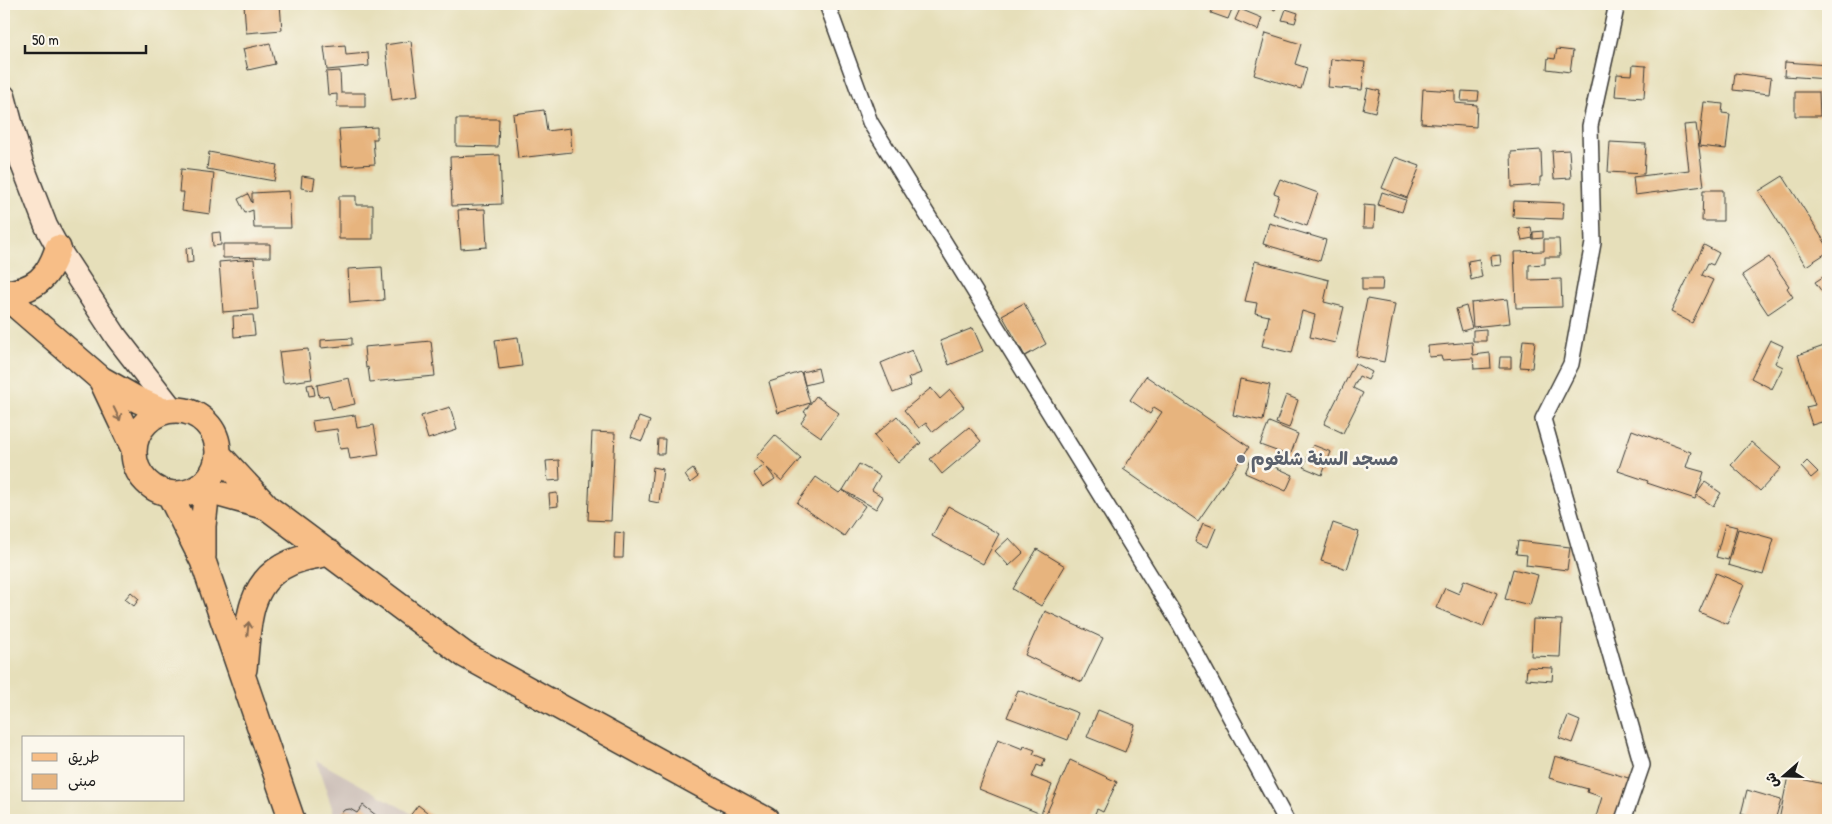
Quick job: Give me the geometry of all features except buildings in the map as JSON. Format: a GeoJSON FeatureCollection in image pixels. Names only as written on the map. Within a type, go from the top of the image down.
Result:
{"type":"FeatureCollection","features":[{"type":"Feature","properties":{"kind":"main road"},"geometry":{"type":"LineString","coordinates":[[4,96],[22,164],[46,226],[116,338],[168,410]]}},
{"type":"Feature","properties":{"kind":"main road"},"geometry":{"type":"LineString","coordinates":[[4,294],[17,292],[32,286],[44,277],[53,264],[58,248]]}},
{"type":"Feature","properties":{"kind":"main road"},"geometry":{"type":"LineString","coordinates":[[4,294],[101,379],[138,400],[168,410],[193,413],[202,418],[214,434],[218,454],[217,464],[204,486],[203,561]]}},
{"type":"Feature","properties":{"kind":"main road"},"geometry":{"type":"LineString","coordinates":[[101,379],[134,449]]}},
{"type":"Feature","properties":{"kind":"main road"},"geometry":{"type":"LineString","coordinates":[[168,410],[154,416],[143,426],[136,439],[134,459],[143,478],[154,488],[169,493],[184,493],[204,486],[268,508]]}},
{"type":"Feature","properties":{"kind":"main road"},"geometry":{"type":"LineString","coordinates":[[218,454],[268,508],[465,655],[766,820]]}},
{"type":"Feature","properties":{"kind":"main road"},"geometry":{"type":"LineString","coordinates":[[169,493],[203,561],[292,820]]}},
{"type":"Feature","properties":{"kind":"main road"},"geometry":{"type":"LineString","coordinates":[[243,677],[250,612],[257,593],[269,576],[284,566],[302,559],[330,553]]}},
{"type":"Feature","properties":{"kind":"street"},"geometry":{"type":"LineString","coordinates":[[827,4],[870,122],[1180,624],[1286,820]]}},
{"type":"Feature","properties":{"kind":"street"},"geometry":{"type":"LineString","coordinates":[[1617,4],[1590,126],[1593,243],[1571,364],[1543,420],[1642,765],[1623,820]]}},
{"type":"Feature","properties":{"kind":"shaded area"},"geometry":{"type":"Polygon","coordinates":[[[316,760],[423,820],[336,820],[316,760]]]}},
{"type":"Feature","properties":{"kind":"place","name":"مسجد السنة شلغوم"},"geometry":{"type":"Point","coordinates":[1241,459]}}]}
